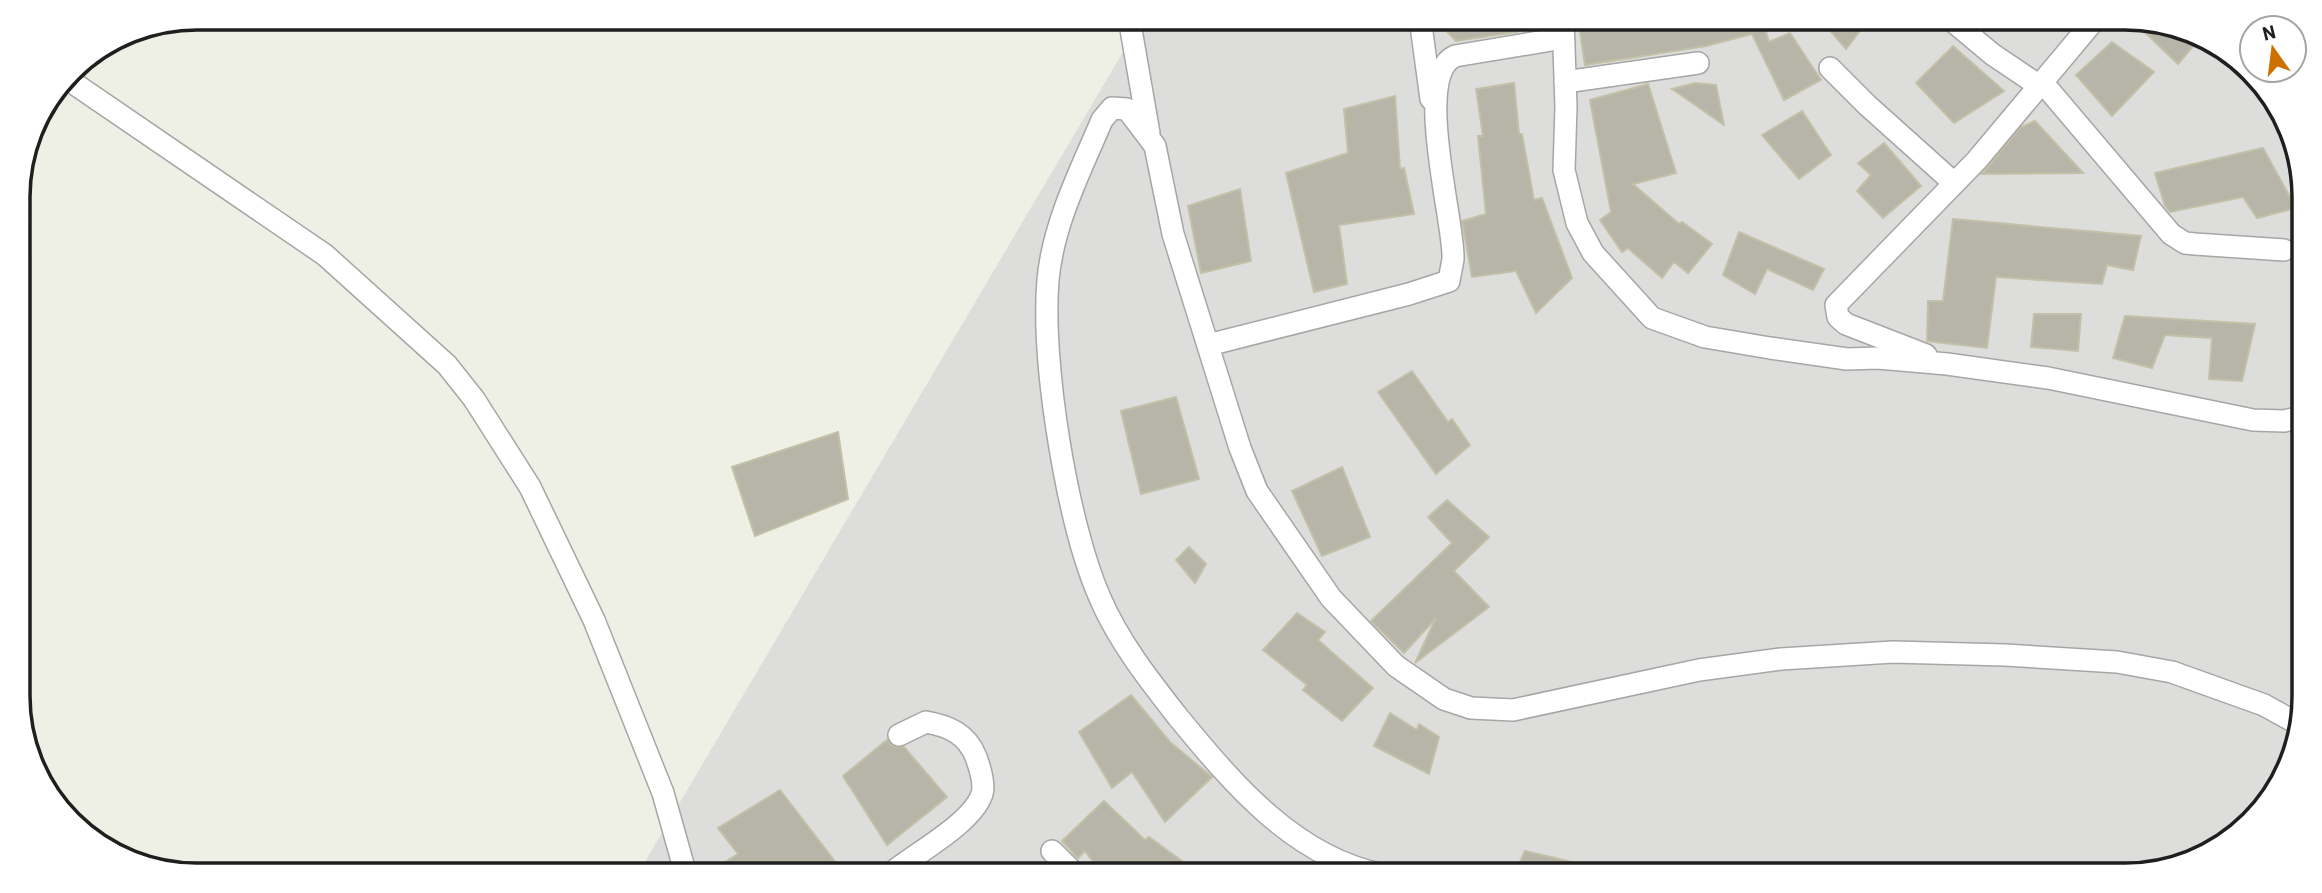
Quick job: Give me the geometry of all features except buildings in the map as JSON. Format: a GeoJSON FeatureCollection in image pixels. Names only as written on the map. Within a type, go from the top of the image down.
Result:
{"type":"FeatureCollection","features":[{"type":"Feature","properties":{"kind":"street"},"geometry":{"type":"LineString","coordinates":[[1131,30],[1149,135],[1156,153],[1173,234],[1240,447],[1269,512],[1331,598],[1396,666],[1457,705],[1513,710],[1699,670],[1781,659],[1941,653],[2095,660],[2172,672],[2264,705],[2291,720]]}},
{"type":"Feature","properties":{"kind":"street"},"geometry":{"type":"LineString","coordinates":[[1208,345],[1409,294],[1449,281],[1453,258],[1422,30]]}},
{"type":"Feature","properties":{"kind":"street"},"geometry":{"type":"LineString","coordinates":[[1436,135],[1439,81],[1448,60],[1556,30]]}},
{"type":"Feature","properties":{"kind":"street"},"geometry":{"type":"LineString","coordinates":[[1563,30],[1564,170],[1577,223],[1593,253],[1652,318],[1705,337],[1809,355],[1947,364],[2048,377],[2253,420],[2292,419]]}},
{"type":"Feature","properties":{"kind":"street"},"geometry":{"type":"LineString","coordinates":[[1964,30],[2008,65],[2038,85],[2043,83]]}},
{"type":"Feature","properties":{"kind":"street"},"geometry":{"type":"LineString","coordinates":[[1947,364],[1846,324],[1838,317],[1836,305],[1954,183],[2086,30]]}},
{"type":"Feature","properties":{"kind":"street"},"geometry":{"type":"LineString","coordinates":[[1565,82],[1699,63]]}},
{"type":"Feature","properties":{"kind":"street"},"geometry":{"type":"LineString","coordinates":[[1830,68],[1867,106],[1954,183]]}},
{"type":"Feature","properties":{"kind":"street"},"geometry":{"type":"LineString","coordinates":[[2043,83],[2171,234],[2195,244],[2284,250]]}},
{"type":"Feature","properties":{"kind":"street"},"geometry":{"type":"LineString","coordinates":[[74,84],[325,255],[447,365],[474,399],[530,486],[594,620],[663,793],[683,863]]}},
{"type":"Feature","properties":{"kind":"street"},"geometry":{"type":"LineString","coordinates":[[1149,135],[1127,109],[1109,109],[1060,220],[1048,278],[1050,364],[1058,428],[1091,574],[1100,598],[1144,675],[1210,756],[1251,800],[1311,846],[1345,863]]}},
{"type":"Feature","properties":{"kind":"street"},"geometry":{"type":"LineString","coordinates":[[899,735],[926,722],[956,731],[975,754],[983,791],[976,807],[964,819],[905,863]]}},
{"type":"Feature","properties":{"kind":"street"},"geometry":{"type":"LineString","coordinates":[[1052,851],[1064,863]]}},
{"type":"Feature","properties":{"kind":"shaded area"},"geometry":{"type":"Polygon","coordinates":[[[1136,30],[2136,30],[2158,33],[2199,47],[2235,71],[2238,74],[2238,84],[2248,84],[2264,104],[2287,153],[2292,196],[2292,697],[2287,740],[2275,770],[2251,806],[2227,829],[2189,851],[2169,858],[2136,863],[644,863],[1136,30]]]}}]}
